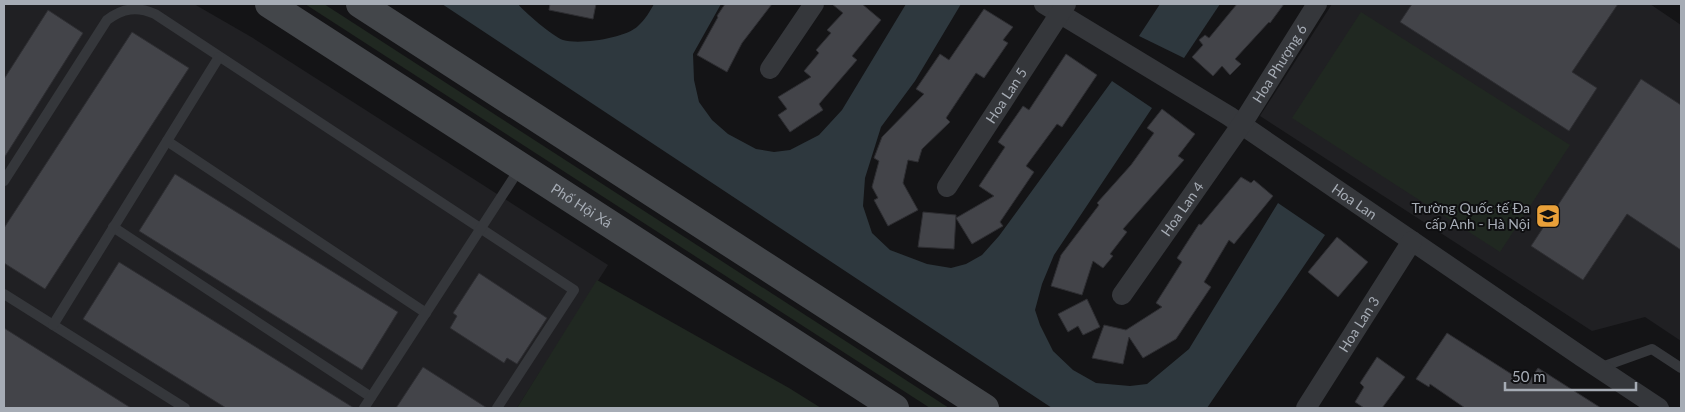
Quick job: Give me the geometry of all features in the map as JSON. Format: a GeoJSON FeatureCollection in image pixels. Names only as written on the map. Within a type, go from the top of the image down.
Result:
{"type":"FeatureCollection","features":[{"type":"Feature","properties":{"kind":"main road","name":"Phố Hội Xá"},"geometry":{"type":"LineString","coordinates":[[269,4],[895,408]]}},
{"type":"Feature","properties":{"kind":"main road"},"geometry":{"type":"LineString","coordinates":[[360,4],[985,408]]}},
{"type":"Feature","properties":{"kind":"street"},"geometry":{"type":"LineString","coordinates":[[770,69],[814,4]]}},
{"type":"Feature","properties":{"kind":"street","name":"Hoa Phượng 6"},"geometry":{"type":"LineString","coordinates":[[1242,124],[1317,4]]}},
{"type":"Feature","properties":{"kind":"street","name":"Hoa Lan"},"geometry":{"type":"LineString","coordinates":[[1057,7],[1242,124],[1659,408]]}},
{"type":"Feature","properties":{"kind":"street","name":"Hoa Lan 5"},"geometry":{"type":"LineString","coordinates":[[947,187],[1057,7]]}},
{"type":"Feature","properties":{"kind":"street","name":"Hoa Lan 4"},"geometry":{"type":"LineString","coordinates":[[1122,295],[1242,124]]}},
{"type":"Feature","properties":{"kind":"street","name":"Hoa Lan 3"},"geometry":{"type":"LineString","coordinates":[[1306,408],[1412,241]]}},
{"type":"Feature","properties":{"kind":"lane"},"geometry":{"type":"LineString","coordinates":[[4,180],[108,20],[115,14],[130,9],[146,10],[155,14],[574,290],[497,408]]}},
{"type":"Feature","properties":{"kind":"lane"},"geometry":{"type":"LineString","coordinates":[[53,324],[219,57]]}},
{"type":"Feature","properties":{"kind":"lane"},"geometry":{"type":"LineString","coordinates":[[167,141],[426,313]]}},
{"type":"Feature","properties":{"kind":"lane"},"geometry":{"type":"LineString","coordinates":[[364,408],[521,167]]}},
{"type":"Feature","properties":{"kind":"lane"},"geometry":{"type":"LineString","coordinates":[[113,228],[371,397]]}},
{"type":"Feature","properties":{"kind":"lane"},"geometry":{"type":"LineString","coordinates":[[4,294],[185,408]]}},
{"type":"Feature","properties":{"kind":"lane"},"geometry":{"type":"LineString","coordinates":[[1598,368],[1652,349],[1681,368]]}},
{"type":"Feature","properties":{"kind":"shaded area"},"geometry":{"type":"Polygon","coordinates":[[[4,4],[194,4],[253,38],[608,265],[517,408],[4,408],[4,4]]]}},
{"type":"Feature","properties":{"kind":"shaded area"},"geometry":{"type":"Polygon","coordinates":[[[305,4],[324,4],[949,408],[930,408],[305,4]]]}},
{"type":"Feature","properties":{"kind":"shaded area"},"geometry":{"type":"Polygon","coordinates":[[[442,4],[518,4],[539,24],[559,38],[580,42],[613,37],[632,30],[643,21],[654,4],[721,4],[693,54],[694,80],[699,102],[712,120],[728,134],[756,149],[774,152],[790,150],[819,135],[842,110],[906,4],[961,4],[915,81],[881,127],[865,178],[863,206],[872,233],[890,250],[927,264],[951,268],[966,264],[982,255],[999,236],[1112,81],[1152,108],[1054,255],[1042,284],[1035,310],[1053,351],[1073,370],[1096,383],[1130,386],[1147,384],[1189,349],[1278,203],[1325,235],[1207,408],[1052,408],[442,4]]]}},
{"type":"Feature","properties":{"kind":"shaded area"},"geometry":{"type":"Polygon","coordinates":[[[1160,4],[1220,4],[1184,58],[1139,36],[1160,4]]]}},
{"type":"Feature","properties":{"kind":"shaded area","name":"Trường Quốc tế Đa cấp Anh - Hà Nội"},"geometry":{"type":"Polygon","coordinates":[[[1332,4],[1650,4],[1681,25],[1681,341],[1645,317],[1592,331],[1260,116],[1332,4]]]}},
{"type":"Feature","properties":{"kind":"shaded area"},"geometry":{"type":"Polygon","coordinates":[[[1361,12],[1570,145],[1500,252],[1292,118],[1361,12]]]}},
{"type":"Feature","properties":{"kind":"shaded area"},"geometry":{"type":"Polygon","coordinates":[[[597,280],[789,388],[821,408],[517,408],[597,280]]]}},
{"type":"Feature","properties":{"kind":"building"},"geometry":{"type":"Polygon","coordinates":[[[550,4],[596,4],[593,19],[549,10],[550,4]]]}},
{"type":"Feature","properties":{"kind":"building"},"geometry":{"type":"Polygon","coordinates":[[[725,4],[772,4],[742,43],[727,72],[697,55],[725,4]]]}},
{"type":"Feature","properties":{"kind":"building"},"geometry":{"type":"Polygon","coordinates":[[[832,4],[862,4],[881,20],[852,56],[857,60],[819,104],[823,110],[790,132],[778,115],[787,109],[778,97],[811,77],[804,71],[819,53],[816,50],[831,33],[827,30],[843,13],[832,4]]]}},
{"type":"Feature","properties":{"kind":"building"},"geometry":{"type":"Polygon","coordinates":[[[1237,4],[1284,4],[1270,23],[1235,59],[1241,64],[1230,75],[1222,66],[1213,76],[1192,57],[1203,45],[1199,40],[1205,35],[1209,38],[1237,4]]]}},
{"type":"Feature","properties":{"kind":"building"},"geometry":{"type":"Polygon","coordinates":[[[1412,4],[1618,4],[1572,72],[1597,88],[1569,131],[1400,22],[1412,4]]]}},
{"type":"Feature","properties":{"kind":"building"},"geometry":{"type":"Polygon","coordinates":[[[984,9],[1013,27],[1003,40],[1008,43],[984,78],[976,73],[946,118],[950,122],[922,149],[918,162],[908,160],[903,183],[918,210],[888,226],[874,200],[878,198],[872,187],[879,161],[874,158],[882,137],[924,94],[916,89],[940,54],[949,60],[984,9]]]}},
{"type":"Feature","properties":{"kind":"building"},"geometry":{"type":"Polygon","coordinates":[[[48,10],[83,33],[4,158],[4,79],[48,10]]]}},
{"type":"Feature","properties":{"kind":"building"},"geometry":{"type":"Polygon","coordinates":[[[132,32],[189,68],[45,289],[4,263],[4,228],[132,32]]]}},
{"type":"Feature","properties":{"kind":"building"},"geometry":{"type":"Polygon","coordinates":[[[1066,54],[1097,75],[1062,127],[1057,124],[1026,166],[1034,172],[1000,222],[1003,226],[972,244],[956,218],[994,196],[979,186],[1005,147],[998,142],[1023,106],[1029,110],[1066,54]]]}},
{"type":"Feature","properties":{"kind":"building"},"geometry":{"type":"Polygon","coordinates":[[[1641,79],[1681,105],[1681,250],[1627,214],[1583,280],[1531,246],[1641,79]]]}},
{"type":"Feature","properties":{"kind":"building"},"geometry":{"type":"Polygon","coordinates":[[[1162,109],[1195,134],[1178,156],[1184,160],[1123,229],[1127,232],[1110,254],[1113,256],[1103,268],[1093,261],[1082,295],[1051,286],[1061,255],[1099,205],[1097,203],[1131,165],[1154,133],[1147,128],[1162,109]]]}},
{"type":"Feature","properties":{"kind":"building"},"geometry":{"type":"Polygon","coordinates":[[[175,174],[398,312],[362,370],[139,231],[175,174]]]}},
{"type":"Feature","properties":{"kind":"building"},"geometry":{"type":"Polygon","coordinates":[[[1241,177],[1251,183],[1254,180],[1273,196],[1234,244],[1229,240],[1204,282],[1211,287],[1176,339],[1143,358],[1129,337],[1123,364],[1092,358],[1104,325],[1126,330],[1162,307],[1156,303],[1182,262],[1177,258],[1199,224],[1201,225],[1241,177]]]}},
{"type":"Feature","properties":{"kind":"building"},"geometry":{"type":"Polygon","coordinates":[[[923,212],[956,215],[954,249],[918,247],[923,212]]]}},
{"type":"Feature","properties":{"kind":"building"},"geometry":{"type":"Polygon","coordinates":[[[1337,237],[1368,262],[1338,297],[1308,272],[1337,237]]]}},
{"type":"Feature","properties":{"kind":"building"},"geometry":{"type":"Polygon","coordinates":[[[119,262],[354,408],[226,408],[83,319],[119,262]]]}},
{"type":"Feature","properties":{"kind":"building"},"geometry":{"type":"Polygon","coordinates":[[[479,273],[547,318],[517,364],[507,358],[504,363],[450,328],[457,316],[453,313],[479,273]]]}},
{"type":"Feature","properties":{"kind":"building"},"geometry":{"type":"Polygon","coordinates":[[[1087,299],[1100,327],[1083,335],[1078,326],[1068,332],[1058,314],[1087,299]]]}},
{"type":"Feature","properties":{"kind":"building"},"geometry":{"type":"Polygon","coordinates":[[[4,328],[131,408],[4,408],[4,328]]]}},
{"type":"Feature","properties":{"kind":"building"},"geometry":{"type":"Polygon","coordinates":[[[1447,333],[1527,384],[1538,368],[1601,408],[1465,408],[1430,384],[1429,387],[1416,379],[1447,333]]]}},
{"type":"Feature","properties":{"kind":"building"},"geometry":{"type":"Polygon","coordinates":[[[1377,357],[1405,377],[1382,408],[1364,408],[1355,402],[1364,387],[1360,383],[1377,357]]]}},
{"type":"Feature","properties":{"kind":"building"},"geometry":{"type":"Polygon","coordinates":[[[423,367],[487,408],[396,408],[423,367]]]}},
{"type":"Feature","properties":{"kind":"place","name":"Trường Quốc tế Đa cấp Anh - Hà Nội"},"geometry":{"type":"Point","coordinates":[1548,216]}}]}
